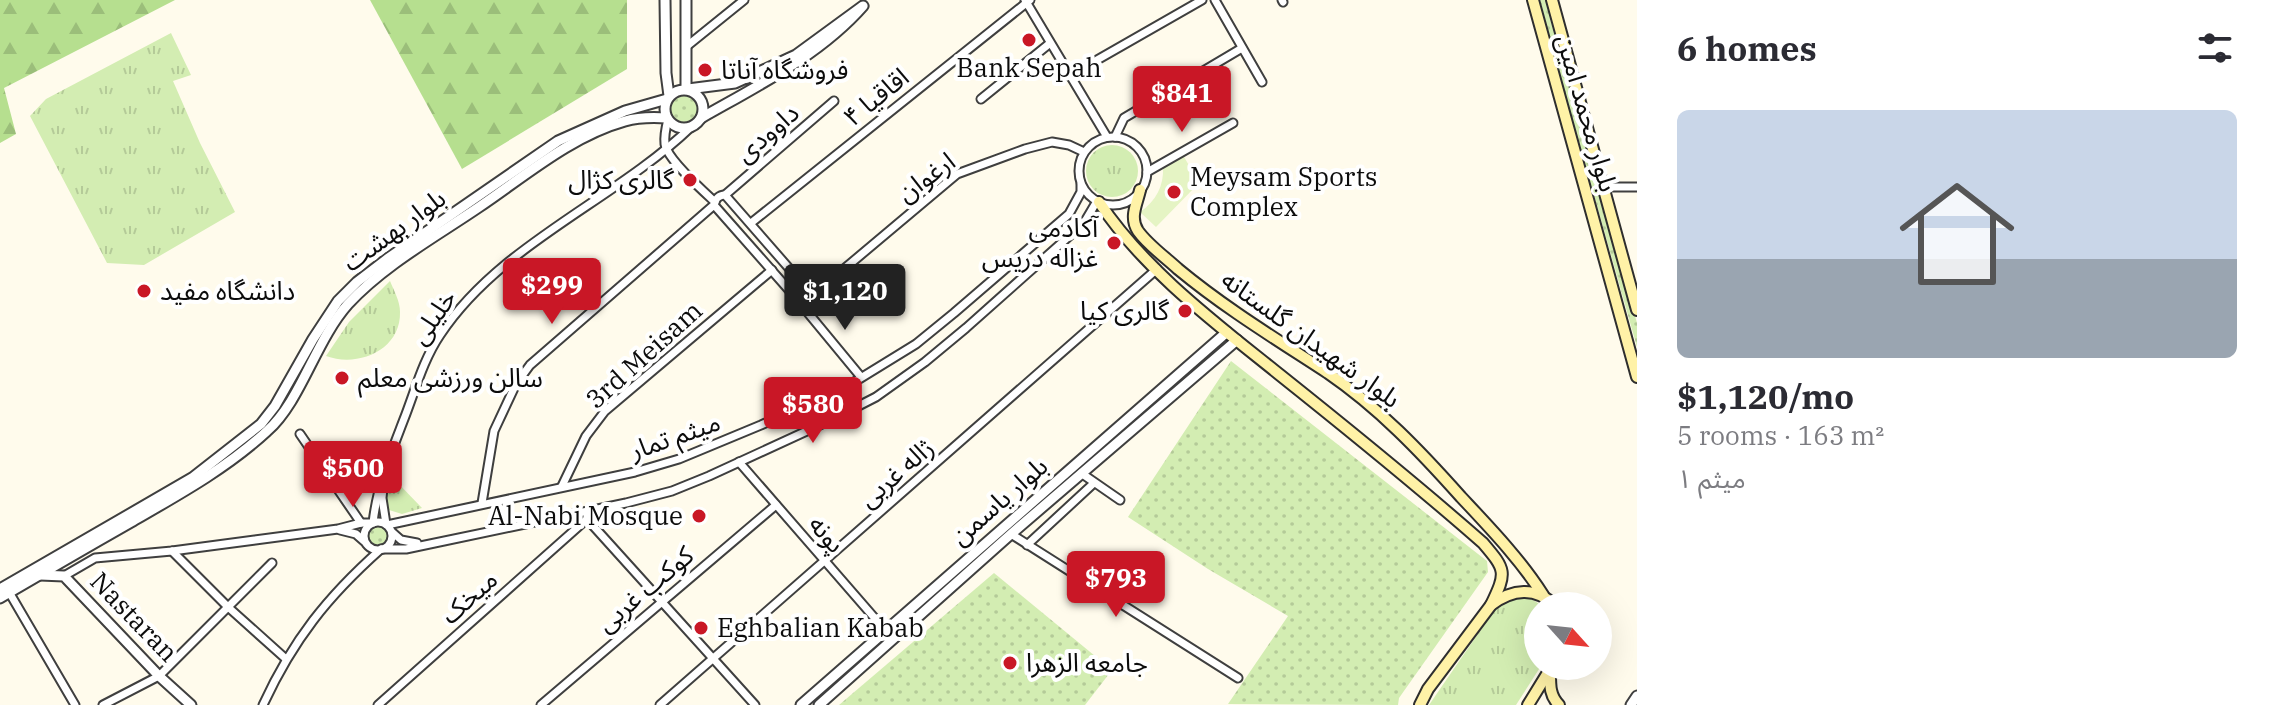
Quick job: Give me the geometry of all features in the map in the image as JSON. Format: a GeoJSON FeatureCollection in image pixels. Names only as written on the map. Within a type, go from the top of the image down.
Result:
{"type":"FeatureCollection","features":[{"type":"Feature","properties":{"kind":"main road","name":"بلوار محمد امین"},"geometry":{"type":"LineString","coordinates":[[1533,0],[1637,377]]}},
{"type":"Feature","properties":{"kind":"main road","name":"بلوار محمد امین"},"geometry":{"type":"LineString","coordinates":[[1554,3],[1637,310]]}},
{"type":"Feature","properties":{"kind":"main road","name":"بلوار شهیدان گلستانه"},"geometry":{"type":"LineString","coordinates":[[1140,190],[1133,211],[1134,222],[1138,231],[1160,254],[1231,311],[1330,375],[1387,418],[1503,542],[1541,592]]}},
{"type":"Feature","properties":{"kind":"main road","name":"بلوار شهیدان گلستانه"},"geometry":{"type":"LineString","coordinates":[[1098,202],[1157,269],[1227,332],[1483,543],[1501,562],[1502,582],[1491,605]]}},
{"type":"Feature","properties":{"kind":"main road"},"geometry":{"type":"LineString","coordinates":[[1420,705],[1428,689],[1491,605],[1514,592],[1524,592]]}},
{"type":"Feature","properties":{"kind":"main road"},"geometry":{"type":"LineString","coordinates":[[1528,705],[1544,680]]}},
{"type":"Feature","properties":{"kind":"main road"},"geometry":{"type":"LineString","coordinates":[[1550,680],[1550,689],[1559,705]]}},
{"type":"Feature","properties":{"kind":"street"},"geometry":{"type":"LineString","coordinates":[[665,0],[668,98],[664,143],[667,150],[861,377]]}},
{"type":"Feature","properties":{"kind":"street"},"geometry":{"type":"LineString","coordinates":[[686,0],[687,89]]}},
{"type":"Feature","properties":{"kind":"street"},"geometry":{"type":"LineString","coordinates":[[687,46],[744,0]]}},
{"type":"Feature","properties":{"kind":"street"},"geometry":{"type":"LineString","coordinates":[[1069,76],[1202,0]]}},
{"type":"Feature","properties":{"kind":"street"},"geometry":{"type":"LineString","coordinates":[[1215,0],[1262,82]]}},
{"type":"Feature","properties":{"kind":"street"},"geometry":{"type":"LineString","coordinates":[[1027,1],[1049,44],[1111,137]]}},
{"type":"Feature","properties":{"kind":"street","name":"اقاقیا ۴"},"geometry":{"type":"LineString","coordinates":[[751,223],[1027,1]]}},
{"type":"Feature","properties":{"kind":"street"},"geometry":{"type":"LineString","coordinates":[[668,98],[677,91],[735,83],[796,55],[866,3]]}},
{"type":"Feature","properties":{"kind":"street"},"geometry":{"type":"LineString","coordinates":[[667,118],[678,127],[691,127],[808,54],[850,21],[866,3]]}},
{"type":"Feature","properties":{"kind":"street"},"geometry":{"type":"LineString","coordinates":[[981,99],[1049,44]]}},
{"type":"Feature","properties":{"kind":"street"},"geometry":{"type":"LineString","coordinates":[[1111,137],[1124,118],[1242,48]]}},
{"type":"Feature","properties":{"kind":"street"},"geometry":{"type":"LineString","coordinates":[[687,89],[700,97],[701,118]]}},
{"type":"Feature","properties":{"kind":"street","name":"بلوار بهشت"},"geometry":{"type":"LineString","coordinates":[[3,593],[192,478],[261,424],[338,301],[387,259],[558,141],[625,111],[668,98]]}},
{"type":"Feature","properties":{"kind":"street","name":"داوودی"},"geometry":{"type":"LineString","coordinates":[[482,503],[494,431],[516,384],[530,365],[720,196],[725,195],[834,101]]}},
{"type":"Feature","properties":{"kind":"street","name":"بلوار بهشت"},"geometry":{"type":"LineString","coordinates":[[3,593],[40,575],[197,484],[266,433],[291,399],[330,327],[363,290],[394,265],[563,150],[625,121],[647,117],[667,118]]}},
{"type":"Feature","properties":{"kind":"street"},"geometry":{"type":"LineString","coordinates":[[1147,172],[1233,123]]}},
{"type":"Feature","properties":{"kind":"street","name":"خلیلی"},"geometry":{"type":"LineString","coordinates":[[391,454],[426,360],[439,336],[469,299],[512,260],[667,150],[691,127]]}},
{"type":"Feature","properties":{"kind":"street"},"geometry":{"type":"LineString","coordinates":[[1111,137],[1128,140],[1138,148],[1145,159],[1147,172],[1145,182],[1132,199],[1110,205],[1098,202],[1085,191],[1079,168],[1084,152],[1093,143],[1111,137]]}},
{"type":"Feature","properties":{"kind":"street","name":"ارغوان"},"geometry":{"type":"LineString","coordinates":[[804,307],[814,304],[813,295],[957,174],[1052,142],[1084,152]]}},
{"type":"Feature","properties":{"kind":"street","name":"میثم تمار"},"geometry":{"type":"LineString","coordinates":[[388,527],[482,503],[635,472],[679,459],[761,425],[861,377],[916,344],[1069,214],[1081,192],[1081,184]]}},
{"type":"Feature","properties":{"kind":"street"},"geometry":{"type":"LineString","coordinates":[[1602,187],[1637,187]]}},
{"type":"Feature","properties":{"kind":"street"},"geometry":{"type":"LineString","coordinates":[[725,195],[813,295]]}},
{"type":"Feature","properties":{"kind":"street","name":"میثم تمار"},"geometry":{"type":"LineString","coordinates":[[443,540],[586,515],[672,491],[876,397],[966,328],[1084,223],[1098,202]]}},
{"type":"Feature","properties":{"kind":"street","name":"ژاله غربی"},"geometry":{"type":"LineString","coordinates":[[660,705],[1157,269]]}},
{"type":"Feature","properties":{"kind":"street","name":"3rd Meisam"},"geometry":{"type":"LineString","coordinates":[[562,486],[586,436],[605,411],[772,270]]}},
{"type":"Feature","properties":{"kind":"street","name":"بلوار یاسمن"},"geometry":{"type":"LineString","coordinates":[[819,705],[1227,332]]}},
{"type":"Feature","properties":{"kind":"street","name":"بلوار یاسمن"},"geometry":{"type":"LineString","coordinates":[[801,705],[885,630],[1081,473],[1237,340]]}},
{"type":"Feature","properties":{"kind":"street"},"geometry":{"type":"LineString","coordinates":[[1212,345],[1219,347],[1220,354]]}},
{"type":"Feature","properties":{"kind":"street"},"geometry":{"type":"LineString","coordinates":[[300,434],[361,523]]}},
{"type":"Feature","properties":{"kind":"street"},"geometry":{"type":"LineString","coordinates":[[375,547],[366,529],[372,523],[379,487],[391,454]]}},
{"type":"Feature","properties":{"kind":"street"},"geometry":{"type":"LineString","coordinates":[[263,705],[286,659],[325,603],[368,561],[375,547],[391,541],[382,498],[391,454]]}},
{"type":"Feature","properties":{"kind":"street","name":"پونه"},"geometry":{"type":"LineString","coordinates":[[739,462],[885,630]]}},
{"type":"Feature","properties":{"kind":"street"},"geometry":{"type":"LineString","coordinates":[[1081,473],[1120,500]]}},
{"type":"Feature","properties":{"kind":"street"},"geometry":{"type":"LineString","coordinates":[[1027,545],[1094,483]]}},
{"type":"Feature","properties":{"kind":"street","name":"کوکب غربی"},"geometry":{"type":"LineString","coordinates":[[541,705],[776,505]]}},
{"type":"Feature","properties":{"kind":"street"},"geometry":{"type":"LineString","coordinates":[[586,515],[755,705]]}},
{"type":"Feature","properties":{"kind":"street","name":"میخک"},"geometry":{"type":"LineString","coordinates":[[378,705],[586,515]]}},
{"type":"Feature","properties":{"kind":"street"},"geometry":{"type":"LineString","coordinates":[[64,576],[95,558],[172,551],[338,529],[361,523],[380,522],[407,542],[443,540]]}},
{"type":"Feature","properties":{"kind":"street"},"geometry":{"type":"LineString","coordinates":[[338,529],[356,534],[375,547],[406,549],[443,540]]}},
{"type":"Feature","properties":{"kind":"street"},"geometry":{"type":"LineString","coordinates":[[1007,530],[1238,678]]}},
{"type":"Feature","properties":{"kind":"street"},"geometry":{"type":"LineString","coordinates":[[95,558],[101,538]]}},
{"type":"Feature","properties":{"kind":"street"},"geometry":{"type":"LineString","coordinates":[[172,551],[286,659]]}},
{"type":"Feature","properties":{"kind":"street"},"geometry":{"type":"LineString","coordinates":[[1119,603],[1148,557]]}},
{"type":"Feature","properties":{"kind":"street"},"geometry":{"type":"LineString","coordinates":[[103,705],[159,676],[272,563]]}},
{"type":"Feature","properties":{"kind":"street","name":"Nastaran"},"geometry":{"type":"LineString","coordinates":[[40,575],[64,576],[159,676],[191,705]]}},
{"type":"Feature","properties":{"kind":"street"},"geometry":{"type":"LineString","coordinates":[[3,593],[75,705]]}},
{"type":"Feature","properties":{"kind":"street"},"geometry":{"type":"LineString","coordinates":[[1631,705],[1637,696]]}},
{"type":"Feature","properties":{"kind":"green space"},"geometry":{"type":"Polygon","coordinates":[[[0,0],[175,0],[4,88],[16,134],[0,143],[0,0]]]}},
{"type":"Feature","properties":{"kind":"green space"},"geometry":{"type":"Polygon","coordinates":[[[370,0],[627,0],[627,69],[462,169],[370,0]]]}},
{"type":"Feature","properties":{"kind":"green space"},"geometry":{"type":"Polygon","coordinates":[[[1540,0],[1547,0],[1637,323],[1637,347],[1558,68],[1540,0]]]}},
{"type":"Feature","properties":{"kind":"green space"},"geometry":{"type":"Polygon","coordinates":[[[171,33],[191,75],[173,81],[235,212],[144,265],[107,263],[30,116],[46,99],[171,33]]]}},
{"type":"Feature","properties":{"kind":"green space"},"geometry":{"type":"Polygon","coordinates":[[[684,95],[694,99],[698,109],[694,119],[684,123],[674,119],[670,109],[674,99],[684,95]]]}},
{"type":"Feature","properties":{"kind":"green space"},"geometry":{"type":"Polygon","coordinates":[[[1112,145],[1130,153],[1138,171],[1130,189],[1112,197],[1094,189],[1086,171],[1094,153],[1112,145]]]}},
{"type":"Feature","properties":{"kind":"green space","name":"Meysam Sports Complex"},"geometry":{"type":"Polygon","coordinates":[[[1183,155],[1199,183],[1156,227],[1140,212],[1158,192],[1163,167],[1183,155]]]}},
{"type":"Feature","properties":{"kind":"green space"},"geometry":{"type":"Polygon","coordinates":[[[390,281],[400,312],[393,337],[375,353],[364,357],[351,360],[326,356],[349,322],[390,281]]]}},
{"type":"Feature","properties":{"kind":"green space"},"geometry":{"type":"Polygon","coordinates":[[[1231,361],[1487,561],[1488,572],[1399,698],[1398,705],[1228,704],[1288,616],[1128,517],[1231,361]]]}},
{"type":"Feature","properties":{"kind":"green space"},"geometry":{"type":"Polygon","coordinates":[[[393,478],[422,508],[402,514],[389,510],[386,498],[393,478]]]}},
{"type":"Feature","properties":{"kind":"green space"},"geometry":{"type":"Polygon","coordinates":[[[378,526],[385,529],[388,536],[385,543],[378,546],[371,543],[368,536],[371,529],[378,526]]]}},
{"type":"Feature","properties":{"kind":"green space","name":"جامعه الزهرا"},"geometry":{"type":"Polygon","coordinates":[[[994,573],[1112,670],[1085,705],[839,705],[994,573]]]}},
{"type":"Feature","properties":{"kind":"green space"},"geometry":{"type":"Polygon","coordinates":[[[1524,598],[1524,680],[1532,680],[1516,705],[1429,705],[1495,609],[1506,602],[1524,598]]]}},
{"type":"Feature","properties":{"kind":"place","name":"Bank Sepah"},"geometry":{"type":"Point","coordinates":[1029,40]}},
{"type":"Feature","properties":{"kind":"place","name":"فروشگاه آناتا"},"geometry":{"type":"Point","coordinates":[705,70]}},
{"type":"Feature","properties":{"kind":"place","name":"گالری کژال"},"geometry":{"type":"Point","coordinates":[690,180]}},
{"type":"Feature","properties":{"kind":"place","name":"Meysam Sports Complex"},"geometry":{"type":"Point","coordinates":[1174,192]}},
{"type":"Feature","properties":{"kind":"place","name":"آکادمی غزاله دریس"},"geometry":{"type":"Point","coordinates":[1114,243]}},
{"type":"Feature","properties":{"kind":"place","name":"دانشگاه مفید"},"geometry":{"type":"Point","coordinates":[144,291]}},
{"type":"Feature","properties":{"kind":"place","name":"گالری کیا"},"geometry":{"type":"Point","coordinates":[1185,311]}},
{"type":"Feature","properties":{"kind":"place","name":"سالن ورزشی معلم"},"geometry":{"type":"Point","coordinates":[342,378]}},
{"type":"Feature","properties":{"kind":"place","name":"Al-Nabi Mosque"},"geometry":{"type":"Point","coordinates":[699,516]}},
{"type":"Feature","properties":{"kind":"place","name":"Eghbalian Kabab"},"geometry":{"type":"Point","coordinates":[701,628]}},
{"type":"Feature","properties":{"kind":"place","name":"جامعه الزهرا"},"geometry":{"type":"Point","coordinates":[1010,663]}}]}
